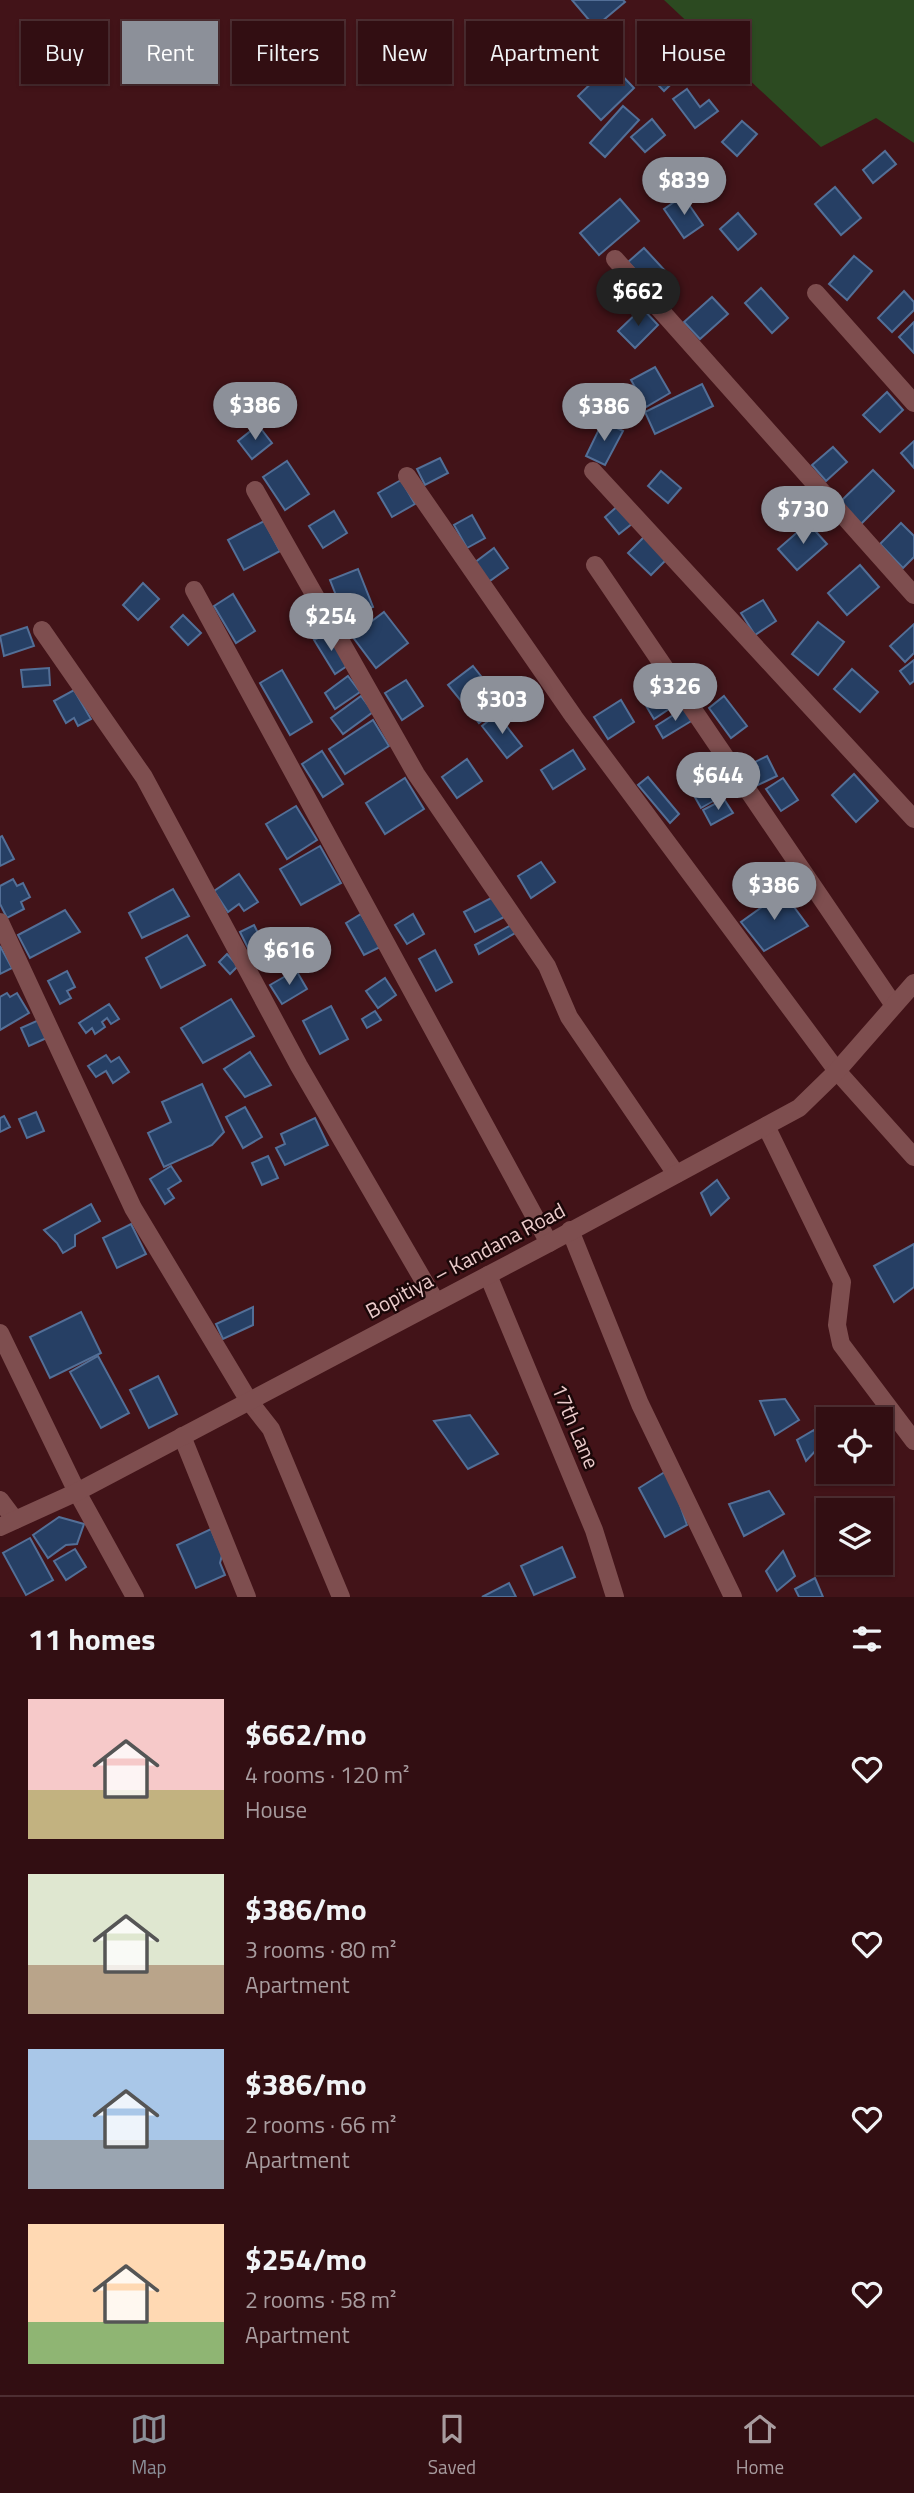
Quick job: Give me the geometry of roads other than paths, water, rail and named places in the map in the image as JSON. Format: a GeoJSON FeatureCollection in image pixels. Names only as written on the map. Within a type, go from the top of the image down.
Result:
{"type":"FeatureCollection","features":[{"type":"Feature","properties":{"kind":"street"},"geometry":{"type":"LineString","coordinates":[[615,258],[914,594]]}},
{"type":"Feature","properties":{"kind":"street"},"geometry":{"type":"LineString","coordinates":[[816,293],[914,403]]}},
{"type":"Feature","properties":{"kind":"street"},"geometry":{"type":"LineString","coordinates":[[593,471],[914,819]]}},
{"type":"Feature","properties":{"kind":"street"},"geometry":{"type":"LineString","coordinates":[[407,476],[573,717],[837,1071],[914,1157]]}},
{"type":"Feature","properties":{"kind":"street"},"geometry":{"type":"LineString","coordinates":[[255,490],[416,774],[547,966],[569,1017],[676,1174]]}},
{"type":"Feature","properties":{"kind":"street"},"geometry":{"type":"LineString","coordinates":[[595,565],[893,1004]]}},
{"type":"Feature","properties":{"kind":"street"},"geometry":{"type":"LineString","coordinates":[[194,590],[550,1243]]}},
{"type":"Feature","properties":{"kind":"street"},"geometry":{"type":"LineString","coordinates":[[42,630],[144,777],[299,1066],[436,1302]]}},
{"type":"Feature","properties":{"kind":"street"},"geometry":{"type":"LineString","coordinates":[[0,922],[133,1208],[249,1401],[271,1429],[341,1597]]}},
{"type":"Feature","properties":{"kind":"street","name":"Bopitiya – Kandana Road"},"geometry":{"type":"LineString","coordinates":[[8,1523],[77,1492],[550,1243],[799,1108],[837,1071],[914,983]]}},
{"type":"Feature","properties":{"kind":"street"},"geometry":{"type":"LineString","coordinates":[[766,1126],[842,1282],[837,1325],[841,1344],[914,1441]]}},
{"type":"Feature","properties":{"kind":"street"},"geometry":{"type":"LineString","coordinates":[[570,1230],[640,1404],[733,1597]]}},
{"type":"Feature","properties":{"kind":"street","name":"17th Lane"},"geometry":{"type":"LineString","coordinates":[[488,1275],[594,1530],[615,1597]]}},
{"type":"Feature","properties":{"kind":"street"},"geometry":{"type":"LineString","coordinates":[[0,1333],[77,1492],[135,1597]]}},
{"type":"Feature","properties":{"kind":"street"},"geometry":{"type":"LineString","coordinates":[[182,1436],[247,1597]]}},
{"type":"Feature","properties":{"kind":"street"},"geometry":{"type":"LineString","coordinates":[[0,1500],[8,1523]]}}]}
